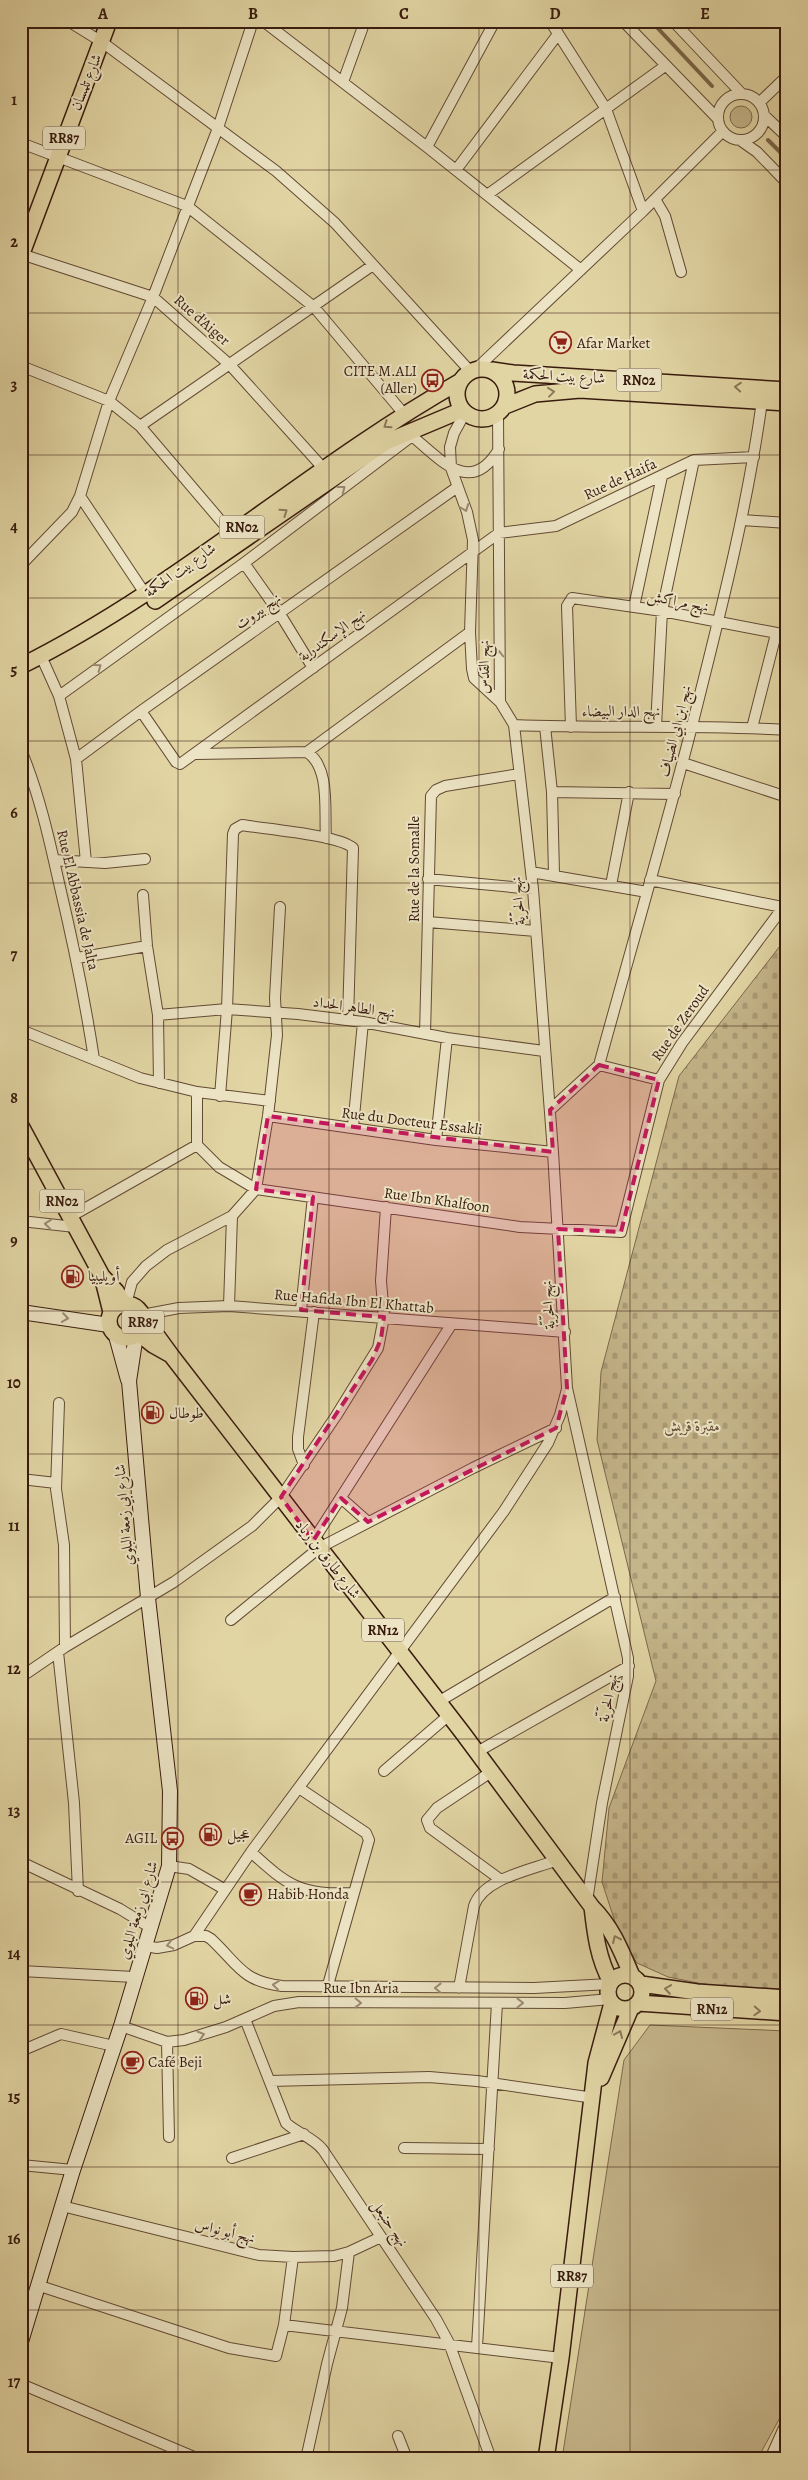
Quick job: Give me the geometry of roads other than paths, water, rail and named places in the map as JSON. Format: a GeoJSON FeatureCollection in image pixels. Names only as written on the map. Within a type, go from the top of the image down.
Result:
{"type":"FeatureCollection","features":[{"type":"Feature","properties":{"kind":"main road","name":"شارع تلمسان"},"geometry":{"type":"LineString","coordinates":[[22,254],[109,21]]}},
{"type":"Feature","properties":{"kind":"main road","name":"شارع بيت الحكمة"},"geometry":{"type":"LineString","coordinates":[[21,677],[146,595],[323,468],[404,414],[459,382],[473,370],[787,390]]}},
{"type":"Feature","properties":{"kind":"main road","name":"شارع بيت الحكمة"},"geometry":{"type":"LineString","coordinates":[[492,370],[504,381],[507,389],[501,410]]}},
{"type":"Feature","properties":{"kind":"main road"},"geometry":{"type":"LineString","coordinates":[[459,382],[456,392],[457,401],[463,411]]}},
{"type":"Feature","properties":{"kind":"main road","name":"شارع بيت الحكمة"},"geometry":{"type":"LineString","coordinates":[[21,666],[43,661],[150,605],[386,442],[417,432],[463,411],[475,419],[487,419],[501,410],[535,394],[580,390],[787,403]]}},
{"type":"Feature","properties":{"kind":"main road","name":"RN02"},"geometry":{"type":"LineString","coordinates":[[21,1126],[26,1142],[102,1276]]}},
{"type":"Feature","properties":{"kind":"main road","name":"RR87"},"geometry":{"type":"LineString","coordinates":[[102,1276],[116,1291],[117,1316],[126,1338],[140,1327],[136,1307],[117,1316]]}},
{"type":"Feature","properties":{"kind":"main road"},"geometry":{"type":"LineString","coordinates":[[21,1312],[117,1316]]}},
{"type":"Feature","properties":{"kind":"main road","name":"شارع ابي زمعة البلوي"},"geometry":{"type":"LineString","coordinates":[[21,2342],[40,2286],[73,2170],[121,2026],[169,1866],[170,1791],[148,1598],[129,1381],[117,1316]]}},
{"type":"Feature","properties":{"kind":"main road","name":"شارع ابي زمعة البلوي"},"geometry":{"type":"LineString","coordinates":[[129,1381],[140,1327]]}},
{"type":"Feature","properties":{"kind":"main road","name":"شارع طارق بن زياد"},"geometry":{"type":"LineString","coordinates":[[140,1327],[159,1338],[170,1355],[449,1715],[613,1933],[637,1980]]}},
{"type":"Feature","properties":{"kind":"main road","name":"شارع طارق بن زياد"},"geometry":{"type":"LineString","coordinates":[[590,1904],[601,1960],[610,1983]]}},
{"type":"Feature","properties":{"kind":"main road"},"geometry":{"type":"LineString","coordinates":[[610,1983],[620,1975],[637,1980]]}},
{"type":"Feature","properties":{"kind":"main road","name":"RR87"},"geometry":{"type":"LineString","coordinates":[[594,2095],[634,2006],[642,1997],[637,1980]]}},
{"type":"Feature","properties":{"kind":"main road","name":"RN12"},"geometry":{"type":"LineString","coordinates":[[637,1980],[697,1992],[787,1998]]}},
{"type":"Feature","properties":{"kind":"main road","name":"RR87"},"geometry":{"type":"LineString","coordinates":[[546,2459],[561,2358],[594,2095],[596,2063],[611,2001],[608,1992],[610,1983]]}},
{"type":"Feature","properties":{"kind":"main road"},"geometry":{"type":"LineString","coordinates":[[611,2001],[617,2007],[634,2006]]}},
{"type":"Feature","properties":{"kind":"main road","name":"RN12"},"geometry":{"type":"LineString","coordinates":[[634,2006],[787,2012]]}},
{"type":"Feature","properties":{"kind":"street"},"geometry":{"type":"LineString","coordinates":[[68,21],[102,42],[276,171],[335,223],[373,266],[473,370],[643,211],[723,131]]}},
{"type":"Feature","properties":{"kind":"street"},"geometry":{"type":"LineString","coordinates":[[21,565],[72,512],[80,496],[109,401],[153,297],[218,128],[253,21]]}},
{"type":"Feature","properties":{"kind":"street"},"geometry":{"type":"LineString","coordinates":[[263,21],[427,147],[581,270]]}},
{"type":"Feature","properties":{"kind":"street"},"geometry":{"type":"LineString","coordinates":[[343,82],[365,21]]}},
{"type":"Feature","properties":{"kind":"street"},"geometry":{"type":"LineString","coordinates":[[427,147],[495,21]]}},
{"type":"Feature","properties":{"kind":"street"},"geometry":{"type":"LineString","coordinates":[[550,21],[606,110],[643,211]]}},
{"type":"Feature","properties":{"kind":"street"},"geometry":{"type":"LineString","coordinates":[[623,21],[718,120],[723,131],[734,139],[740,140],[753,137],[762,128],[764,115]]}},
{"type":"Feature","properties":{"kind":"street"},"geometry":{"type":"LineString","coordinates":[[673,21],[742,94]]}},
{"type":"Feature","properties":{"kind":"street"},"geometry":{"type":"LineString","coordinates":[[456,170],[558,34]]}},
{"type":"Feature","properties":{"kind":"street"},"geometry":{"type":"LineString","coordinates":[[487,195],[665,66]]}},
{"type":"Feature","properties":{"kind":"street"},"geometry":{"type":"LineString","coordinates":[[759,103],[787,76]]}},
{"type":"Feature","properties":{"kind":"street"},"geometry":{"type":"LineString","coordinates":[[718,120],[724,102],[730,97],[742,94],[749,96],[759,103],[764,115],[787,137]]}},
{"type":"Feature","properties":{"kind":"street"},"geometry":{"type":"LineString","coordinates":[[740,140],[758,152],[787,183]]}},
{"type":"Feature","properties":{"kind":"street"},"geometry":{"type":"LineString","coordinates":[[21,143],[187,206],[314,307],[404,414]]}},
{"type":"Feature","properties":{"kind":"street"},"geometry":{"type":"LineString","coordinates":[[655,199],[665,216],[681,272]]}},
{"type":"Feature","properties":{"kind":"street","name":"Rue d'Aiger"},"geometry":{"type":"LineString","coordinates":[[22,254],[153,297],[230,364],[323,468]]}},
{"type":"Feature","properties":{"kind":"street"},"geometry":{"type":"LineString","coordinates":[[140,426],[373,266]]}},
{"type":"Feature","properties":{"kind":"street"},"geometry":{"type":"LineString","coordinates":[[21,366],[109,401],[140,426],[232,534]]}},
{"type":"Feature","properties":{"kind":"street","name":"نهج ابن ابي الضياف"},"geometry":{"type":"LineString","coordinates":[[599,1065],[675,794],[719,624],[742,520],[762,401]]}},
{"type":"Feature","properties":{"kind":"street","name":"نهج القدس"},"geometry":{"type":"LineString","coordinates":[[500,702],[499,448],[501,410]]}},
{"type":"Feature","properties":{"kind":"street","name":"نهج القدس"},"geometry":{"type":"LineString","coordinates":[[463,411],[451,439],[451,468],[471,529],[473,550],[470,632],[474,678],[500,702]]}},
{"type":"Feature","properties":{"kind":"street"},"geometry":{"type":"LineString","coordinates":[[58,696],[244,563],[417,432],[451,468],[466,473],[480,470],[489,463],[499,448]]}},
{"type":"Feature","properties":{"kind":"street","name":"Rue de Haifa"},"geometry":{"type":"LineString","coordinates":[[499,533],[556,526],[694,460],[754,457]]}},
{"type":"Feature","properties":{"kind":"street"},"geometry":{"type":"LineString","coordinates":[[656,726],[662,612],[694,460]]}},
{"type":"Feature","properties":{"kind":"street"},"geometry":{"type":"LineString","coordinates":[[634,607],[662,476]]}},
{"type":"Feature","properties":{"kind":"street","name":"نهج بيروت"},"geometry":{"type":"LineString","coordinates":[[76,759],[456,488]]}},
{"type":"Feature","properties":{"kind":"street"},"geometry":{"type":"LineString","coordinates":[[80,496],[146,595]]}},
{"type":"Feature","properties":{"kind":"street"},"geometry":{"type":"LineString","coordinates":[[742,520],[787,523]]}},
{"type":"Feature","properties":{"kind":"street","name":"نهج الإسكندرية"},"geometry":{"type":"LineString","coordinates":[[141,711],[176,762],[184,763],[473,550],[499,533]]}},
{"type":"Feature","properties":{"kind":"street"},"geometry":{"type":"LineString","coordinates":[[244,563],[280,614],[313,668]]}},
{"type":"Feature","properties":{"kind":"street","name":"نهج مراكش"},"geometry":{"type":"LineString","coordinates":[[571,727],[567,606],[572,598],[576,597],[634,607],[787,636]]}},
{"type":"Feature","properties":{"kind":"street"},"geometry":{"type":"LineString","coordinates":[[307,752],[470,632]]}},
{"type":"Feature","properties":{"kind":"street"},"geometry":{"type":"LineString","coordinates":[[752,728],[776,634]]}},
{"type":"Feature","properties":{"kind":"street"},"geometry":{"type":"LineString","coordinates":[[43,661],[58,696],[76,759],[86,862]]}},
{"type":"Feature","properties":{"kind":"street","name":"نهج الحرّيّة"},"geometry":{"type":"LineString","coordinates":[[500,702],[514,724],[533,889],[553,1152],[568,1388],[626,1642],[629,1666],[602,1803],[590,1904]]}},
{"type":"Feature","properties":{"kind":"street","name":"نهج الدار البيضاء"},"geometry":{"type":"LineString","coordinates":[[514,724],[571,727],[656,726],[787,730]]}},
{"type":"Feature","properties":{"kind":"street"},"geometry":{"type":"LineString","coordinates":[[545,726],[552,792],[554,874]]}},
{"type":"Feature","properties":{"kind":"street","name":"Rue El Abbassia de Jalta"},"geometry":{"type":"LineString","coordinates":[[21,750],[38,800],[54,860],[76,958],[94,1060]]}},
{"type":"Feature","properties":{"kind":"street"},"geometry":{"type":"LineString","coordinates":[[196,754],[307,752],[314,756],[321,770],[326,838]]}},
{"type":"Feature","properties":{"kind":"street"},"geometry":{"type":"LineString","coordinates":[[683,763],[787,797]]}},
{"type":"Feature","properties":{"kind":"street","name":"Rue de la Somalle"},"geometry":{"type":"LineString","coordinates":[[425,1034],[429,805],[433,792],[445,786],[519,774]]}},
{"type":"Feature","properties":{"kind":"street"},"geometry":{"type":"LineString","coordinates":[[552,792],[675,794]]}},
{"type":"Feature","properties":{"kind":"street"},"geometry":{"type":"LineString","coordinates":[[611,885],[629,792]]}},
{"type":"Feature","properties":{"kind":"street"},"geometry":{"type":"LineString","coordinates":[[220,1096],[227,1009],[235,829],[242,825],[348,843],[355,853],[348,1020]]}},
{"type":"Feature","properties":{"kind":"street"},"geometry":{"type":"LineString","coordinates":[[54,860],[86,862],[145,860]]}},
{"type":"Feature","properties":{"kind":"street"},"geometry":{"type":"LineString","coordinates":[[531,872],[554,874],[647,892]]}},
{"type":"Feature","properties":{"kind":"street"},"geometry":{"type":"LineString","coordinates":[[428,879],[533,889]]}},
{"type":"Feature","properties":{"kind":"street"},"geometry":{"type":"LineString","coordinates":[[650,880],[785,904]]}},
{"type":"Feature","properties":{"kind":"street"},"geometry":{"type":"LineString","coordinates":[[143,895],[147,946],[158,1015],[159,1083]]}},
{"type":"Feature","properties":{"kind":"street","name":"Rue de Zeroud"},"geometry":{"type":"LineString","coordinates":[[615,1232],[621,1232],[624,1226],[659,1080],[682,1043],[785,904]]}},
{"type":"Feature","properties":{"kind":"street"},"geometry":{"type":"LineString","coordinates":[[117,1316],[132,1282],[154,1259],[232,1216],[256,1189],[268,1116],[277,1035],[274,998],[280,907]]}},
{"type":"Feature","properties":{"kind":"street"},"geometry":{"type":"LineString","coordinates":[[428,922],[536,931]]}},
{"type":"Feature","properties":{"kind":"street"},"geometry":{"type":"LineString","coordinates":[[76,958],[147,946]]}},
{"type":"Feature","properties":{"kind":"street","name":"نهج الطاهر الحداد"},"geometry":{"type":"LineString","coordinates":[[158,1015],[227,1009],[276,1013],[364,1022],[447,1038],[544,1051]]}},
{"type":"Feature","properties":{"kind":"street"},"geometry":{"type":"LineString","coordinates":[[353,1128],[364,1022]]}},
{"type":"Feature","properties":{"kind":"street"},"geometry":{"type":"LineString","coordinates":[[22,1032],[126,1073],[159,1083],[220,1096],[270,1101]]}},
{"type":"Feature","properties":{"kind":"street"},"geometry":{"type":"LineString","coordinates":[[436,1140],[447,1038]]}},
{"type":"Feature","properties":{"kind":"street"},"geometry":{"type":"LineString","coordinates":[[550,1110],[599,1065],[659,1080]]}},
{"type":"Feature","properties":{"kind":"street"},"geometry":{"type":"LineString","coordinates":[[197,1092],[197,1145],[220,1167],[256,1189]]}},
{"type":"Feature","properties":{"kind":"street","name":"Rue du Docteur Essakli"},"geometry":{"type":"LineString","coordinates":[[268,1116],[436,1140],[553,1152]]}},
{"type":"Feature","properties":{"kind":"street"},"geometry":{"type":"LineString","coordinates":[[21,1221],[73,1222],[197,1145]]}},
{"type":"Feature","properties":{"kind":"street","name":"Rue Ibn Khalfoon"},"geometry":{"type":"LineString","coordinates":[[256,1189],[520,1227],[615,1232]]}},
{"type":"Feature","properties":{"kind":"street"},"geometry":{"type":"LineString","coordinates":[[301,1310],[312,1197]]}},
{"type":"Feature","properties":{"kind":"street"},"geometry":{"type":"LineString","coordinates":[[21,1677],[62,1649],[148,1598],[252,1526],[281,1497],[372,1360],[381,1339],[384,1317],[381,1281],[386,1207]]}},
{"type":"Feature","properties":{"kind":"street"},"geometry":{"type":"LineString","coordinates":[[229,1306],[232,1216]]}},
{"type":"Feature","properties":{"kind":"street","name":"Rue Hafida Ibn El Khattab"},"geometry":{"type":"LineString","coordinates":[[140,1327],[179,1308],[229,1306],[384,1317],[451,1325],[565,1332]]}},
{"type":"Feature","properties":{"kind":"street"},"geometry":{"type":"LineString","coordinates":[[304,1464],[298,1449],[298,1431],[314,1312]]}},
{"type":"Feature","properties":{"kind":"street"},"geometry":{"type":"LineString","coordinates":[[316,1544],[341,1498],[451,1325]]}},
{"type":"Feature","properties":{"kind":"street"},"geometry":{"type":"LineString","coordinates":[[145,1946],[157,1948],[174,1945],[194,1936],[224,1888],[504,1510],[534,1466],[556,1428],[568,1388]]}},
{"type":"Feature","properties":{"kind":"street"},"geometry":{"type":"LineString","coordinates":[[59,1403],[56,1483],[64,1545],[62,1649],[74,1803],[78,1891]]}},
{"type":"Feature","properties":{"kind":"street"},"geometry":{"type":"LineString","coordinates":[[230,1620],[316,1544],[368,1522],[556,1428]]}},
{"type":"Feature","properties":{"kind":"street"},"geometry":{"type":"LineString","coordinates":[[21,1479],[56,1483]]}},
{"type":"Feature","properties":{"kind":"street"},"geometry":{"type":"LineString","coordinates":[[341,1498],[368,1522]]}},
{"type":"Feature","properties":{"kind":"street"},"geometry":{"type":"LineString","coordinates":[[438,1702],[615,1597]]}},
{"type":"Feature","properties":{"kind":"street"},"geometry":{"type":"LineString","coordinates":[[477,1752],[629,1666]]}},
{"type":"Feature","properties":{"kind":"street"},"geometry":{"type":"LineString","coordinates":[[384,1771],[449,1715]]}},
{"type":"Feature","properties":{"kind":"street"},"geometry":{"type":"LineString","coordinates":[[491,1772],[437,1808],[427,1820],[430,1828],[501,1880]]}},
{"type":"Feature","properties":{"kind":"street"},"geometry":{"type":"LineString","coordinates":[[299,1788],[368,1836],[368,1845],[328,1985]]}},
{"type":"Feature","properties":{"kind":"street"},"geometry":{"type":"LineString","coordinates":[[251,1852],[293,1886],[315,1892],[354,1893]]}},
{"type":"Feature","properties":{"kind":"street"},"geometry":{"type":"LineString","coordinates":[[459,1988],[476,1900],[484,1889],[501,1880],[557,1860]]}},
{"type":"Feature","properties":{"kind":"street"},"geometry":{"type":"LineString","coordinates":[[21,1862],[78,1891],[120,1909],[151,1928]]}},
{"type":"Feature","properties":{"kind":"street"},"geometry":{"type":"LineString","coordinates":[[169,1866],[189,1869],[202,1874],[224,1888]]}},
{"type":"Feature","properties":{"kind":"street","name":"Rue Ibn Aria"},"geometry":{"type":"LineString","coordinates":[[194,1936],[206,1936],[211,1939],[239,1969],[253,1980],[282,1986],[328,1985],[459,1988],[610,1983]]}},
{"type":"Feature","properties":{"kind":"street"},"geometry":{"type":"LineString","coordinates":[[21,1971],[134,1978]]}},
{"type":"Feature","properties":{"kind":"street","name":"Rue Ibn Aria"},"geometry":{"type":"LineString","coordinates":[[121,2026],[167,2042],[202,2036],[274,2006],[300,2002],[573,2003],[611,2001]]}},
{"type":"Feature","properties":{"kind":"street"},"geometry":{"type":"LineString","coordinates":[[477,2347],[497,2003]]}},
{"type":"Feature","properties":{"kind":"street","name":"نهج حنبعل"},"geometry":{"type":"LineString","coordinates":[[245,2019],[286,2123],[317,2142],[436,2318],[449,2343],[490,2459]]}},
{"type":"Feature","properties":{"kind":"street"},"geometry":{"type":"LineString","coordinates":[[21,2051],[61,2034],[114,2046]]}},
{"type":"Feature","properties":{"kind":"street"},"geometry":{"type":"LineString","coordinates":[[167,2042],[168,2137]]}},
{"type":"Feature","properties":{"kind":"street"},"geometry":{"type":"LineString","coordinates":[[270,2081],[429,2077],[594,2095]]}},
{"type":"Feature","properties":{"kind":"street"},"geometry":{"type":"LineString","coordinates":[[232,2158],[304,2134]]}},
{"type":"Feature","properties":{"kind":"street"},"geometry":{"type":"LineString","coordinates":[[404,2148],[489,2148]]}},
{"type":"Feature","properties":{"kind":"street"},"geometry":{"type":"LineString","coordinates":[[21,2165],[73,2170]]}},
{"type":"Feature","properties":{"kind":"street","name":"نهج أبو نواس"},"geometry":{"type":"LineString","coordinates":[[62,2206],[232,2249],[259,2254],[293,2257],[334,2256],[349,2252],[381,2237]]}},
{"type":"Feature","properties":{"kind":"street"},"geometry":{"type":"LineString","coordinates":[[306,2459],[342,2308],[349,2252]]}},
{"type":"Feature","properties":{"kind":"street"},"geometry":{"type":"LineString","coordinates":[[40,2286],[250,2353],[276,2356],[284,2325],[293,2257]]}},
{"type":"Feature","properties":{"kind":"street"},"geometry":{"type":"LineString","coordinates":[[284,2325],[449,2343],[561,2358]]}},
{"type":"Feature","properties":{"kind":"street"},"geometry":{"type":"LineString","coordinates":[[21,2384],[199,2459]]}},
{"type":"Feature","properties":{"kind":"street"},"geometry":{"type":"LineString","coordinates":[[770,2459],[787,2421]]}},
{"type":"Feature","properties":{"kind":"street"},"geometry":{"type":"LineString","coordinates":[[398,2436],[407,2459]]}},
{"type":"Feature","properties":{"kind":"waterway"},"geometry":{"type":"LineString","coordinates":[[651,21],[712,86]]}},
{"type":"Feature","properties":{"kind":"waterway"},"geometry":{"type":"LineString","coordinates":[[768,140],[787,159]]}},
{"type":"Feature","properties":{"kind":"place","name":"Afar Market"},"geometry":{"type":"Point","coordinates":[561,343]}},
{"type":"Feature","properties":{"kind":"place","name":"CITE M.ALI (Aller)"},"geometry":{"type":"Point","coordinates":[433,380]}},
{"type":"Feature","properties":{"kind":"place","name":"أويليبيا"},"geometry":{"type":"Point","coordinates":[72,1276]}},
{"type":"Feature","properties":{"kind":"place","name":"طوطال"},"geometry":{"type":"Point","coordinates":[153,1413]}},
{"type":"Feature","properties":{"kind":"place","name":"عجيل"},"geometry":{"type":"Point","coordinates":[211,1834]}},
{"type":"Feature","properties":{"kind":"place","name":"AGIL"},"geometry":{"type":"Point","coordinates":[173,1838]}},
{"type":"Feature","properties":{"kind":"place","name":"Habib Honda"},"geometry":{"type":"Point","coordinates":[251,1894]}},
{"type":"Feature","properties":{"kind":"place","name":"شل"},"geometry":{"type":"Point","coordinates":[197,1999]}},
{"type":"Feature","properties":{"kind":"place","name":"Café Beji"},"geometry":{"type":"Point","coordinates":[132,2062]}},
{"type":"Feature","properties":{"kind":"park label","name":"مقبرة قريش"},"geometry":{"type":"Point","coordinates":[692,1426]}}]}
